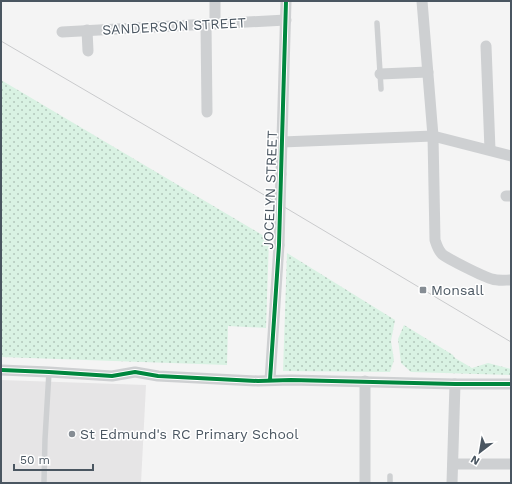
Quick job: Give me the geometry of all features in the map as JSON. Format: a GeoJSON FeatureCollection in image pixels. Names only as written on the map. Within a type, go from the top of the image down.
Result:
{"type":"FeatureCollection","features":[{"type":"Feature","properties":{"kind":"street"},"geometry":{"type":"LineString","coordinates":[[207,112],[210,24],[215,1]]}},
{"type":"Feature","properties":{"kind":"street","name":"JOCELYN STREET"},"geometry":{"type":"LineString","coordinates":[[270,380],[280,245],[286,1]]}},
{"type":"Feature","properties":{"kind":"street"},"geometry":{"type":"LineString","coordinates":[[422,1],[433,136],[435,240],[438,249],[445,256],[486,277],[496,280],[511,280]]}},
{"type":"Feature","properties":{"kind":"street","name":"SANDERSON STREET"},"geometry":{"type":"LineString","coordinates":[[62,32],[286,20]]}},
{"type":"Feature","properties":{"kind":"street"},"geometry":{"type":"LineString","coordinates":[[87,30],[88,50]]}},
{"type":"Feature","properties":{"kind":"street"},"geometry":{"type":"LineString","coordinates":[[486,46],[490,150]]}},
{"type":"Feature","properties":{"kind":"street"},"geometry":{"type":"LineString","coordinates":[[380,74],[428,72]]}},
{"type":"Feature","properties":{"kind":"street"},"geometry":{"type":"LineString","coordinates":[[282,142],[433,136],[511,156]]}},
{"type":"Feature","properties":{"kind":"street"},"geometry":{"type":"LineString","coordinates":[[1,370],[112,376],[135,372],[158,376],[258,381],[511,384]]}},
{"type":"Feature","properties":{"kind":"street"},"geometry":{"type":"LineString","coordinates":[[365,483],[366,382]]}},
{"type":"Feature","properties":{"kind":"street"},"geometry":{"type":"LineString","coordinates":[[452,483],[455,384]]}},
{"type":"Feature","properties":{"kind":"street"},"geometry":{"type":"LineString","coordinates":[[453,464],[511,464]]}},
{"type":"Feature","properties":{"kind":"lane"},"geometry":{"type":"LineString","coordinates":[[377,23],[381,90]]}},
{"type":"Feature","properties":{"kind":"lane"},"geometry":{"type":"LineString","coordinates":[[44,481],[49,372]]}},
{"type":"Feature","properties":{"kind":"lane"},"geometry":{"type":"LineString","coordinates":[[390,476],[390,483]]}},
{"type":"Feature","properties":{"kind":"shaded area","name":"St Edmund's RC Primary School"},"geometry":{"type":"Polygon","coordinates":[[[1,380],[146,385],[141,483],[1,483],[1,380]]]}},
{"type":"Feature","properties":{"kind":"green space"},"geometry":{"type":"Polygon","coordinates":[[[1,80],[269,239],[266,328],[228,326],[227,365],[1,357],[1,80]]]}},
{"type":"Feature","properties":{"kind":"green space"},"geometry":{"type":"Polygon","coordinates":[[[287,253],[395,320],[391,341],[394,360],[390,372],[283,371],[287,253]]]}},
{"type":"Feature","properties":{"kind":"green space"},"geometry":{"type":"Polygon","coordinates":[[[404,325],[472,368],[488,363],[511,369],[511,375],[411,372],[401,363],[398,339],[404,325]]]}},
{"type":"Feature","properties":{"kind":"tram line"},"geometry":{"type":"LineString","coordinates":[[1,41],[511,342]]}},
{"type":"Feature","properties":{"kind":"cycle path"},"geometry":{"type":"LineString","coordinates":[[270,380],[279,245],[286,1]]}},
{"type":"Feature","properties":{"kind":"cycle path"},"geometry":{"type":"LineString","coordinates":[[1,370],[112,376],[135,372],[158,376],[258,381],[291,380],[511,384]]}},
{"type":"Feature","properties":{"kind":"place","name":"Monsall"},"geometry":{"type":"Point","coordinates":[423,290]}},
{"type":"Feature","properties":{"kind":"place","name":"St Edmund's RC Primary School"},"geometry":{"type":"Point","coordinates":[72,434]}}]}
